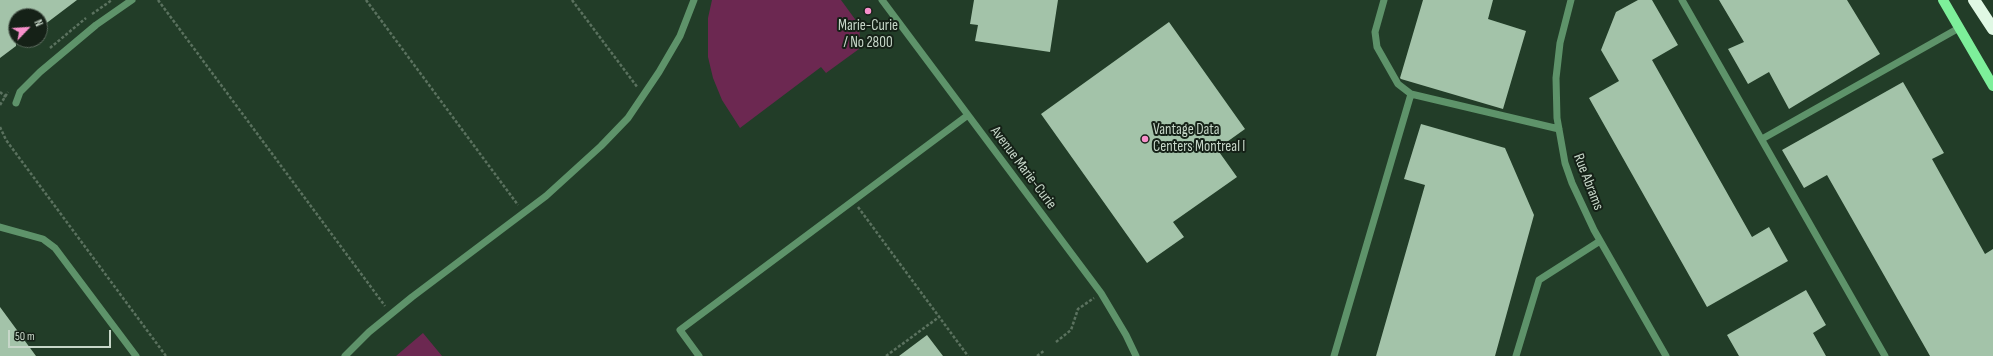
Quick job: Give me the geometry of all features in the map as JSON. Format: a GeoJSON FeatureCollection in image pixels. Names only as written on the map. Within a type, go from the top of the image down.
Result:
{"type":"FeatureCollection","features":[{"type":"Feature","properties":{"kind":"highway"},"geometry":{"type":"LineString","coordinates":[[1974,0],[1993,29]]}},
{"type":"Feature","properties":{"kind":"main road"},"geometry":{"type":"LineString","coordinates":[[1943,0],[1993,86]]}},
{"type":"Feature","properties":{"kind":"street"},"geometry":{"type":"LineString","coordinates":[[16,103],[20,92],[56,57],[96,25],[132,0]]}},
{"type":"Feature","properties":{"kind":"street"},"geometry":{"type":"LineString","coordinates":[[345,356],[391,314],[546,196],[601,146],[628,118],[644,96],[680,36],[694,0]]}},
{"type":"Feature","properties":{"kind":"street","name":"Avenue Marie-Curie"},"geometry":{"type":"LineString","coordinates":[[882,0],[1101,293],[1126,335],[1136,356]]}},
{"type":"Feature","properties":{"kind":"street"},"geometry":{"type":"LineString","coordinates":[[1384,0],[1375,32],[1377,47],[1398,84],[1411,94],[1558,129]]}},
{"type":"Feature","properties":{"kind":"street","name":"Rue Abrams"},"geometry":{"type":"LineString","coordinates":[[1571,0],[1563,28],[1557,60],[1556,97],[1558,129],[1565,163],[1572,183],[1600,241],[1666,356]]}},
{"type":"Feature","properties":{"kind":"street"},"geometry":{"type":"LineString","coordinates":[[1682,0],[1885,356]]}},
{"type":"Feature","properties":{"kind":"street"},"geometry":{"type":"LineString","coordinates":[[1762,140],[1959,28]]}},
{"type":"Feature","properties":{"kind":"street"},"geometry":{"type":"LineString","coordinates":[[1334,356],[1411,94]]}},
{"type":"Feature","properties":{"kind":"street"},"geometry":{"type":"LineString","coordinates":[[699,356],[680,330],[968,115]]}},
{"type":"Feature","properties":{"kind":"street"},"geometry":{"type":"LineString","coordinates":[[0,227],[43,239],[55,248],[136,356]]}},
{"type":"Feature","properties":{"kind":"street"},"geometry":{"type":"LineString","coordinates":[[1516,356],[1539,280],[1600,241]]}},
{"type":"Feature","properties":{"kind":"path"},"geometry":{"type":"LineString","coordinates":[[158,0],[391,314]]}},
{"type":"Feature","properties":{"kind":"path"},"geometry":{"type":"LineString","coordinates":[[366,0],[524,213]]}},
{"type":"Feature","properties":{"kind":"path"},"geometry":{"type":"LineString","coordinates":[[572,0],[644,96]]}},
{"type":"Feature","properties":{"kind":"path"},"geometry":{"type":"LineString","coordinates":[[0,105],[4,96]]}},
{"type":"Feature","properties":{"kind":"path"},"geometry":{"type":"LineString","coordinates":[[0,127],[6,140],[166,356]]}},
{"type":"Feature","properties":{"kind":"path"},"geometry":{"type":"LineString","coordinates":[[853,200],[968,356]]}},
{"type":"Feature","properties":{"kind":"path"},"geometry":{"type":"LineString","coordinates":[[1056,342],[1071,330],[1078,309],[1101,293]]}},
{"type":"Feature","properties":{"kind":"path"},"geometry":{"type":"LineString","coordinates":[[886,356],[939,317]]}},
{"type":"Feature","properties":{"kind":"path"},"geometry":{"type":"LineString","coordinates":[[1037,356],[1045,350]]}},
{"type":"Feature","properties":{"kind":"shaded area"},"geometry":{"type":"Polygon","coordinates":[[[712,0],[841,0],[860,26],[859,49],[826,73],[821,67],[740,128],[722,100],[713,78],[708,57],[708,18],[712,0]]]}},
{"type":"Feature","properties":{"kind":"shaded area"},"geometry":{"type":"Polygon","coordinates":[[[423,333],[442,356],[396,356],[423,333]]]}},
{"type":"Feature","properties":{"kind":"building"},"geometry":{"type":"Polygon","coordinates":[[[0,0],[77,0],[48,22],[48,8],[8,8],[8,48],[13,48],[0,58],[0,0]]]}},
{"type":"Feature","properties":{"kind":"building"},"geometry":{"type":"Polygon","coordinates":[[[974,0],[1058,0],[1050,52],[975,41],[978,25],[970,24],[974,0]]]}},
{"type":"Feature","properties":{"kind":"building"},"geometry":{"type":"Polygon","coordinates":[[[1423,0],[1493,0],[1488,19],[1526,31],[1503,109],[1400,78],[1423,0]]]}},
{"type":"Feature","properties":{"kind":"building"},"geometry":{"type":"Polygon","coordinates":[[[1638,0],[1652,0],[1678,45],[1652,60],[1752,237],[1769,227],[1788,261],[1707,307],[1589,98],[1619,81],[1601,50],[1616,12],[1638,0]]]}},
{"type":"Feature","properties":{"kind":"building"},"geometry":{"type":"Polygon","coordinates":[[[1719,0],[1847,0],[1880,54],[1789,109],[1769,72],[1748,84],[1728,49],[1744,42],[1719,0]]]}},
{"type":"Feature","properties":{"kind":"building","name":"Vantage Data Centers Montreal I"},"geometry":{"type":"Polygon","coordinates":[[[1169,22],[1245,129],[1217,149],[1237,177],[1173,222],[1184,237],[1147,263],[1041,114],[1169,22]]]}},
{"type":"Feature","properties":{"kind":"building"},"geometry":{"type":"Polygon","coordinates":[[[1903,82],[1944,153],[1932,159],[1985,254],[1993,249],[1993,356],[1930,356],[1827,175],[1804,188],[1782,150],[1903,82]]]}},
{"type":"Feature","properties":{"kind":"building"},"geometry":{"type":"Polygon","coordinates":[[[1421,124],[1505,148],[1534,215],[1495,356],[1376,356],[1425,185],[1404,179],[1421,124]]]}},
{"type":"Feature","properties":{"kind":"building"},"geometry":{"type":"Polygon","coordinates":[[[1806,290],[1826,325],[1813,333],[1826,356],[1739,356],[1727,335],[1806,290]]]}},
{"type":"Feature","properties":{"kind":"building"},"geometry":{"type":"Polygon","coordinates":[[[0,307],[36,356],[0,356],[0,307]]]}},
{"type":"Feature","properties":{"kind":"building"},"geometry":{"type":"Polygon","coordinates":[[[927,335],[943,356],[899,356],[927,335]]]}},
{"type":"Feature","properties":{"kind":"place","name":"Marie-Curie / No 2800"},"geometry":{"type":"Point","coordinates":[868,11]}},
{"type":"Feature","properties":{"kind":"place","name":"Vantage Data Centers Montreal I"},"geometry":{"type":"Point","coordinates":[1145,139]}}]}
